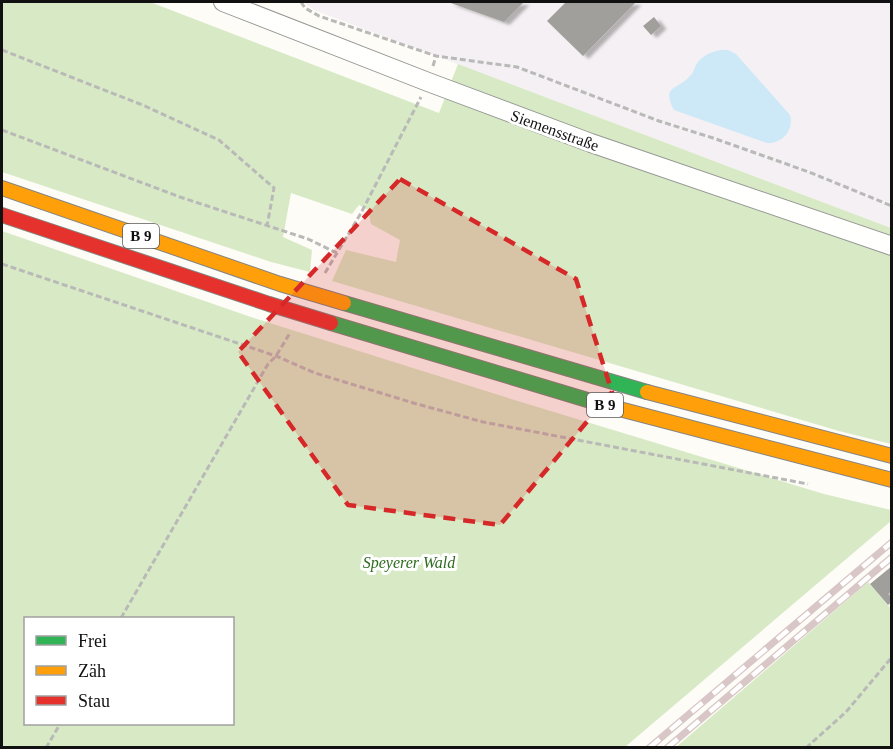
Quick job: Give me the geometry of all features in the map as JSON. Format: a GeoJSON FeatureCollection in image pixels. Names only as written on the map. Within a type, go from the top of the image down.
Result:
{"type":"FeatureCollection","features":[{"type":"Feature","properties":{"kind":"highway","name":"B 9"},"geometry":{"type":"LineString","coordinates":[[2,188],[280,284],[624,386],[891,456]]}},
{"type":"Feature","properties":{"kind":"highway","name":"B 9"},"geometry":{"type":"LineString","coordinates":[[2,215],[269,304],[620,410],[886,479]]}},
{"type":"Feature","properties":{"kind":"street","name":"Siemensstraße"},"geometry":{"type":"LineString","coordinates":[[223,2],[251,6],[428,82],[591,143],[891,246]]}},
{"type":"Feature","properties":{"kind":"path"},"geometry":{"type":"LineString","coordinates":[[301,2],[305,8],[319,16],[436,56],[517,68],[659,121],[809,172],[891,206]]}},
{"type":"Feature","properties":{"kind":"path"},"geometry":{"type":"LineString","coordinates":[[2,50],[145,105],[219,140],[274,188],[267,226]]}},
{"type":"Feature","properties":{"kind":"path"},"geometry":{"type":"LineString","coordinates":[[2,130],[180,197],[308,239],[337,253],[361,213],[428,82]]}},
{"type":"Feature","properties":{"kind":"path"},"geometry":{"type":"LineString","coordinates":[[2,264],[276,356],[315,373],[417,405],[483,422],[810,484]]}},
{"type":"Feature","properties":{"kind":"path"},"geometry":{"type":"LineString","coordinates":[[122,617],[268,364],[285,341]]}},
{"type":"Feature","properties":{"kind":"path"},"geometry":{"type":"LineString","coordinates":[[806,747],[846,712],[891,657]]}},
{"type":"Feature","properties":{"kind":"path"},"geometry":{"type":"LineString","coordinates":[[46,747],[59,725]]}},
{"type":"Feature","properties":{"kind":"highlighted area"},"geometry":{"type":"Polygon","coordinates":[[[400,179],[576,279],[612,392],[500,525],[348,505],[238,352],[400,179]]]}},
{"type":"Feature","properties":{"kind":"shaded area"},"geometry":{"type":"Polygon","coordinates":[[[305,2],[891,2],[891,228],[314,10],[305,2]]]}},
{"type":"Feature","properties":{"kind":"green space"},"geometry":{"type":"Polygon","coordinates":[[[2,2],[150,2],[439,113],[458,64],[891,228],[891,444],[839,431],[332,281],[346,250],[396,262],[400,240],[371,224],[368,210],[359,205],[352,214],[291,193],[283,237],[312,250],[310,272],[271,262],[2,172],[2,2]]]}},
{"type":"Feature","properties":{"kind":"green space","name":"Speyerer Wald"},"geometry":{"type":"Polygon","coordinates":[[[2,231],[257,319],[521,402],[824,494],[891,510],[891,521],[625,747],[2,748],[2,231]]]}},
{"type":"Feature","properties":{"kind":"green space"},"geometry":{"type":"Polygon","coordinates":[[[868,582],[891,609],[891,747],[675,748],[868,582]]]}},
{"type":"Feature","properties":{"kind":"water"},"geometry":{"type":"Polygon","coordinates":[[[728,50],[736,54],[790,115],[789,130],[778,141],[767,143],[674,110],[669,97],[672,89],[690,76],[704,56],[728,50]]]}},
{"type":"Feature","properties":{"kind":"building"},"geometry":{"type":"Polygon","coordinates":[[[448,2],[524,2],[504,22],[448,2]]]}},
{"type":"Feature","properties":{"kind":"building"},"geometry":{"type":"Polygon","coordinates":[[[566,2],[636,2],[583,56],[547,21],[566,2]]]}},
{"type":"Feature","properties":{"kind":"building"},"geometry":{"type":"Polygon","coordinates":[[[654,17],[661,26],[651,35],[643,26],[654,17]]]}},
{"type":"Feature","properties":{"kind":"building"},"geometry":{"type":"Polygon","coordinates":[[[892,566],[892,591],[888,594],[892,601],[888,605],[870,584],[892,566]]]}},
{"type":"Feature","properties":{"kind":"railway"},"geometry":{"type":"LineString","coordinates":[[649,748],[892,542]]}},
{"type":"Feature","properties":{"kind":"railway"},"geometry":{"type":"LineString","coordinates":[[667,748],[892,557]]}},
{"type":"Feature","properties":{"kind":"traffic: fast"},"geometry":{"type":"LineString","coordinates":[[344,303],[647,392]]}},
{"type":"Feature","properties":{"kind":"traffic: fast"},"geometry":{"type":"LineString","coordinates":[[331,323],[604,405]]}},
{"type":"Feature","properties":{"kind":"traffic: slow"},"geometry":{"type":"LineString","coordinates":[[2,188],[280,284]]}},
{"type":"Feature","properties":{"kind":"traffic: slow"},"geometry":{"type":"LineString","coordinates":[[280,284],[344,303]]}},
{"type":"Feature","properties":{"kind":"traffic: slow"},"geometry":{"type":"LineString","coordinates":[[647,392],[892,456]]}},
{"type":"Feature","properties":{"kind":"traffic: slow"},"geometry":{"type":"LineString","coordinates":[[604,405],[892,480]]}},
{"type":"Feature","properties":{"kind":"traffic: jam"},"geometry":{"type":"LineString","coordinates":[[2,215],[269,304]]}},
{"type":"Feature","properties":{"kind":"traffic: jam"},"geometry":{"type":"LineString","coordinates":[[269,304],[331,323]]}}]}
